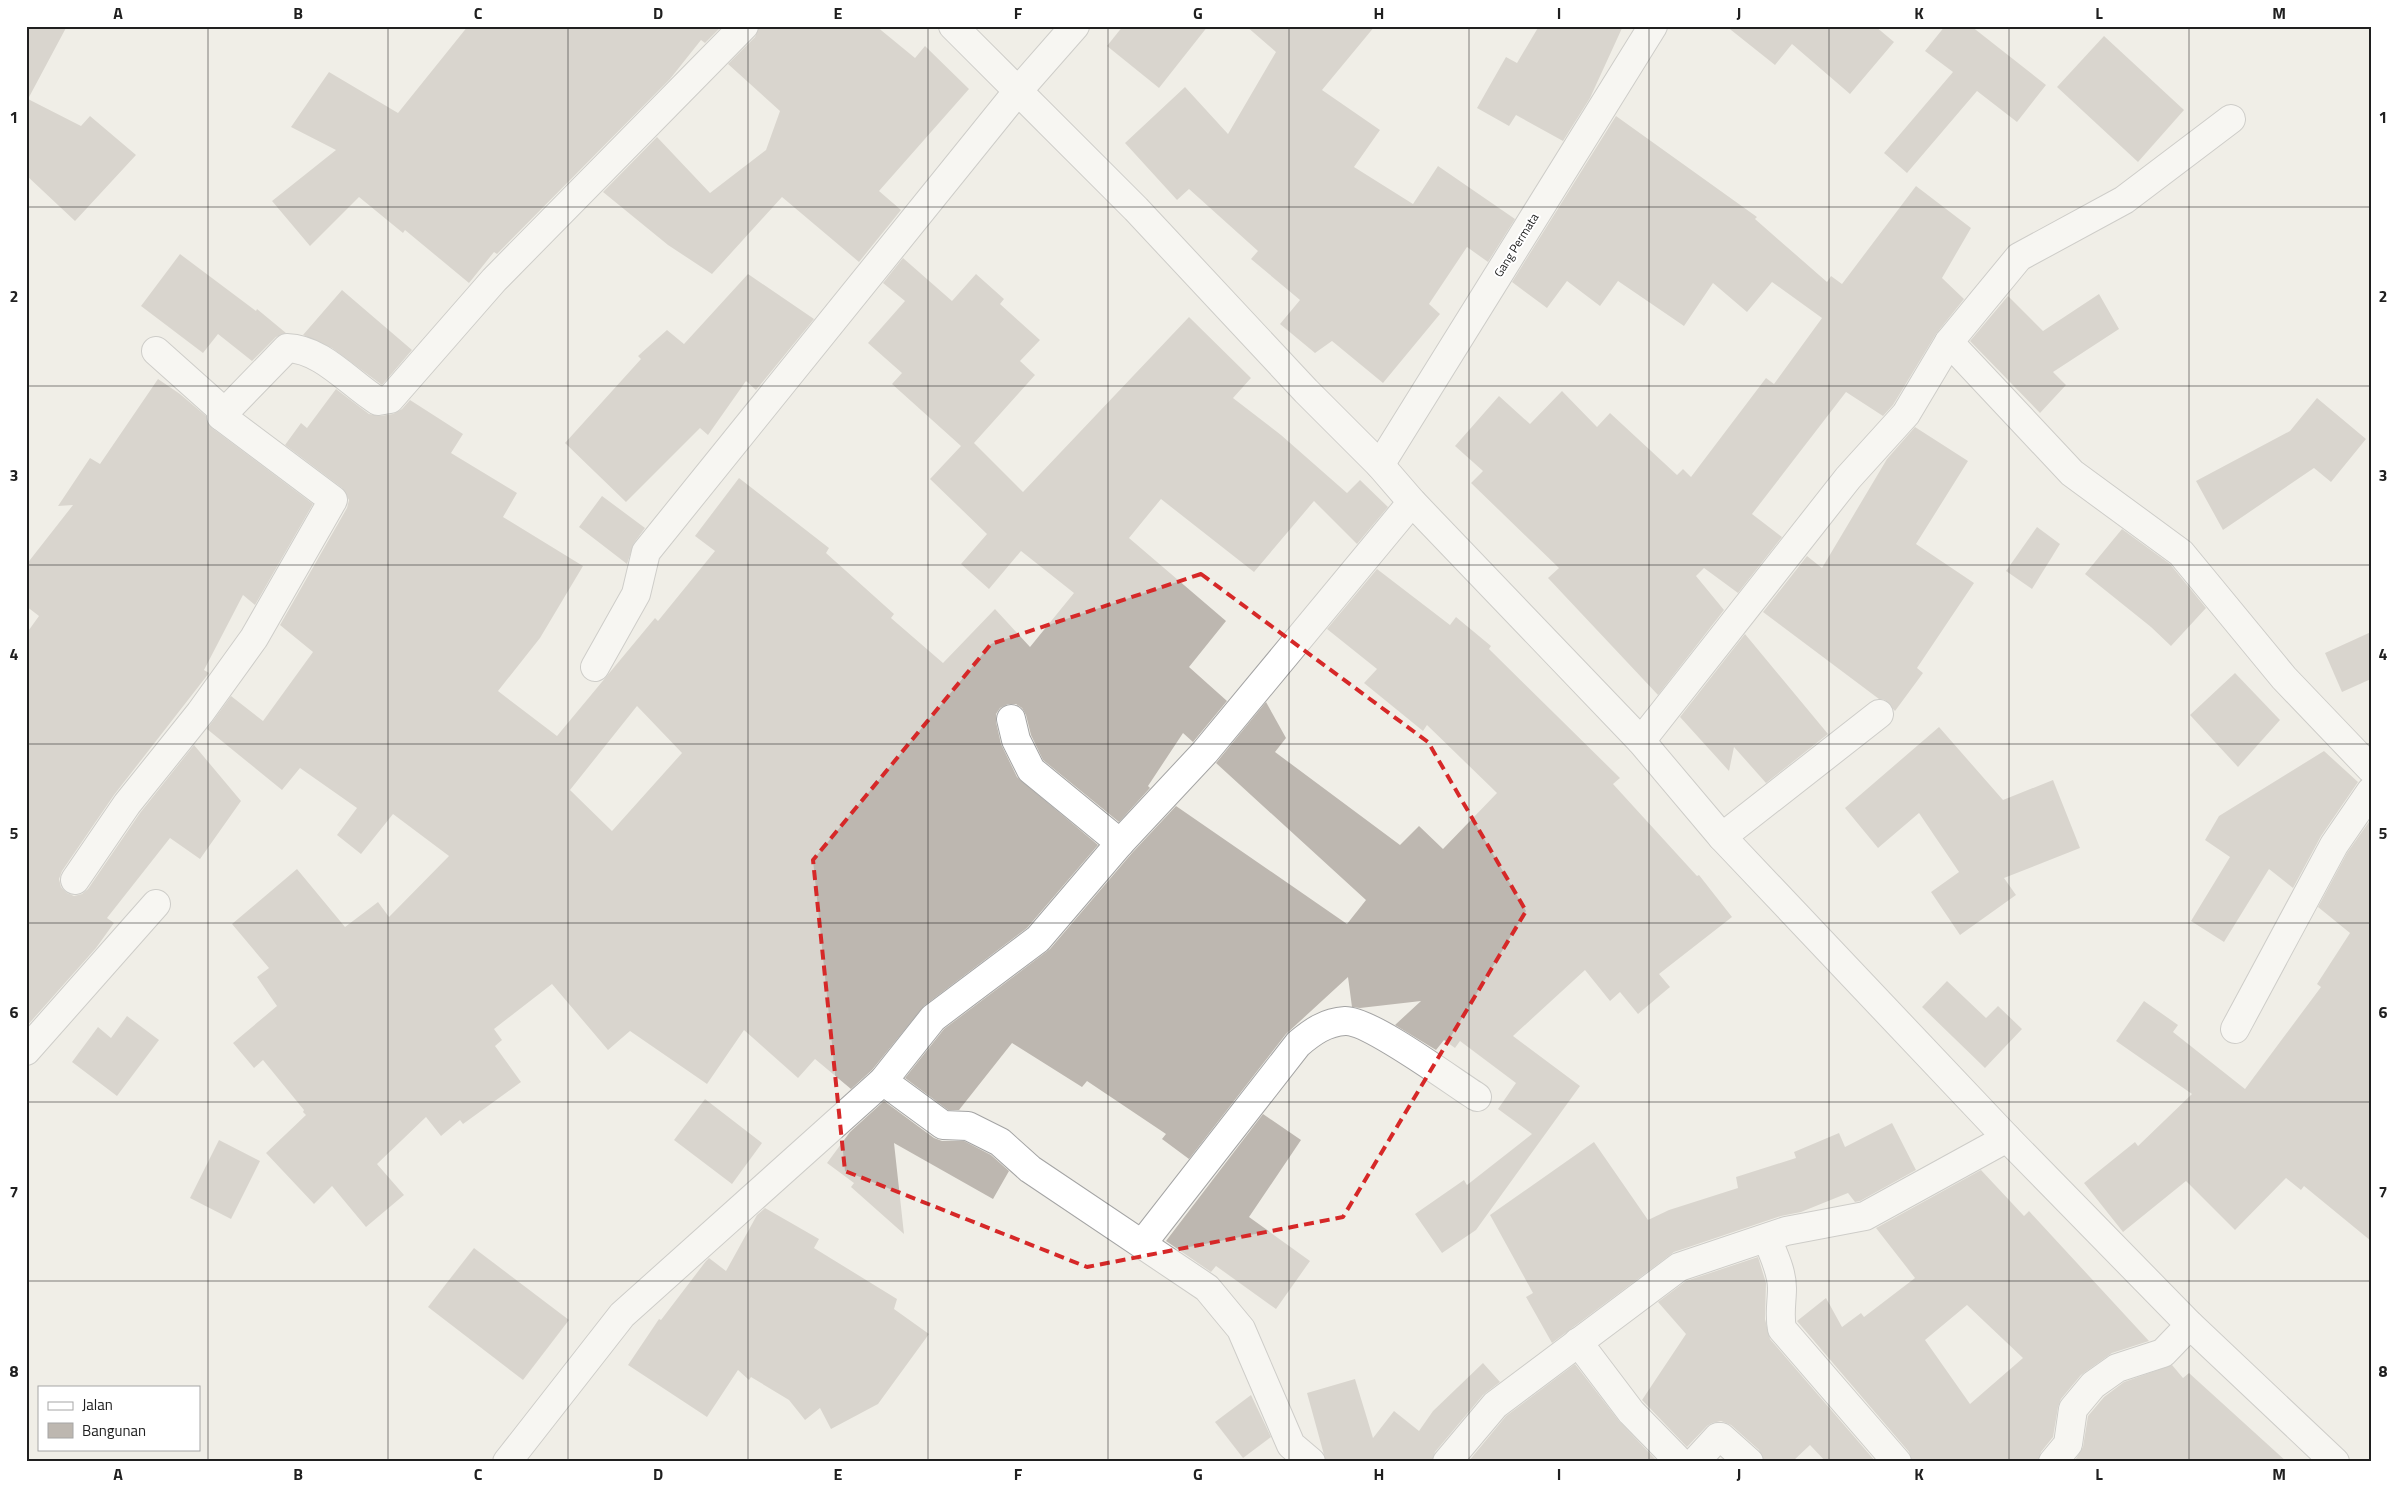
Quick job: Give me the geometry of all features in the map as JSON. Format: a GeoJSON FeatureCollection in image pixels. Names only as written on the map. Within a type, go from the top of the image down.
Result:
{"type":"FeatureCollection","features":[{"type":"Feature","properties":{"kind":"street"},"geometry":{"type":"LineString","coordinates":[[221,416],[287,348],[300,348],[327,363],[378,401],[390,398],[494,280],[744,26]]}},
{"type":"Feature","properties":{"kind":"street"},"geometry":{"type":"LineString","coordinates":[[953,26],[1136,209],[1306,390],[1380,465],[1412,502],[1641,741],[1722,837],[2007,1138],[2190,1325],[2335,1462]]}},
{"type":"Feature","properties":{"kind":"street"},"geometry":{"type":"LineString","coordinates":[[595,667],[636,594],[646,552],[1017,92],[1075,26]]}},
{"type":"Feature","properties":{"kind":"street","name":"Gang Permata"},"geometry":{"type":"LineString","coordinates":[[1380,465],[1653,26]]}},
{"type":"Feature","properties":{"kind":"street"},"geometry":{"type":"LineString","coordinates":[[1641,741],[1848,478],[1906,414],[1948,342],[2018,257],[2124,200],[2231,119]]}},
{"type":"Feature","properties":{"kind":"street"},"geometry":{"type":"LineString","coordinates":[[1948,342],[2072,473],[2181,553],[2284,678],[2371,769]]}},
{"type":"Feature","properties":{"kind":"street"},"geometry":{"type":"LineString","coordinates":[[156,351],[222,410],[221,416]]}},
{"type":"Feature","properties":{"kind":"street"},"geometry":{"type":"LineString","coordinates":[[75,880],[127,804],[200,713],[254,638],[333,500],[221,416]]}},
{"type":"Feature","properties":{"kind":"street"},"geometry":{"type":"LineString","coordinates":[[508,1462],[622,1315],[883,1081],[933,1018],[1038,938],[1120,843],[1205,752],[1412,502]]}},
{"type":"Feature","properties":{"kind":"street"},"geometry":{"type":"LineString","coordinates":[[1722,837],[1879,714]]}},
{"type":"Feature","properties":{"kind":"street"},"geometry":{"type":"LineString","coordinates":[[1010,719],[1016,740],[1031,770],[1120,843]]}},
{"type":"Feature","properties":{"kind":"street"},"geometry":{"type":"LineString","coordinates":[[2236,1029],[2334,845],[2371,791]]}},
{"type":"Feature","properties":{"kind":"street"},"geometry":{"type":"LineString","coordinates":[[29,1044],[156,904]]}},
{"type":"Feature","properties":{"kind":"street"},"geometry":{"type":"LineString","coordinates":[[1142,1244],[1298,1044],[1315,1029],[1346,1020],[1372,1029],[1477,1097]]}},
{"type":"Feature","properties":{"kind":"street"},"geometry":{"type":"LineString","coordinates":[[883,1081],[943,1125],[968,1126],[1000,1142],[1030,1170],[1207,1288],[1241,1330],[1291,1445],[1311,1462]]}},
{"type":"Feature","properties":{"kind":"street"},"geometry":{"type":"LineString","coordinates":[[1446,1462],[1495,1405],[1679,1266],[1786,1231],[1865,1216],[2007,1138]]}},
{"type":"Feature","properties":{"kind":"street"},"geometry":{"type":"LineString","coordinates":[[1767,1238],[1781,1276],[1782,1289],[1779,1318],[1782,1328],[1897,1462]]}},
{"type":"Feature","properties":{"kind":"street"},"geometry":{"type":"LineString","coordinates":[[2053,1462],[2068,1444],[2072,1408],[2093,1385],[2117,1368],[2163,1354],[2190,1325]]}},
{"type":"Feature","properties":{"kind":"street"},"geometry":{"type":"LineString","coordinates":[[1578,1342],[1630,1412],[1680,1462]]}},
{"type":"Feature","properties":{"kind":"street"},"geometry":{"type":"LineString","coordinates":[[1695,1462],[1718,1437],[1721,1437],[1749,1462]]}},
{"type":"Feature","properties":{"kind":"highlighted area"},"geometry":{"type":"Polygon","coordinates":[[[1201,574],[1428,742],[1526,911],[1343,1217],[1087,1267],[845,1171],[813,860],[991,644],[1201,574]]]}},
{"type":"Feature","properties":{"kind":"building"},"geometry":{"type":"Polygon","coordinates":[[[26,26],[67,26],[28,99],[81,126],[90,116],[136,155],[75,221],[26,175],[26,26]]]}},
{"type":"Feature","properties":{"kind":"building"},"geometry":{"type":"Polygon","coordinates":[[[468,26],[722,26],[705,43],[701,40],[670,79],[497,254],[494,252],[469,283],[405,230],[403,233],[359,197],[310,246],[272,201],[336,150],[291,127],[329,72],[398,113],[468,26]]]}},
{"type":"Feature","properties":{"kind":"building"},"geometry":{"type":"Polygon","coordinates":[[[759,26],[876,26],[915,58],[925,46],[969,89],[879,191],[901,210],[859,262],[782,197],[712,274],[668,245],[603,192],[657,137],[710,193],[766,150],[780,111],[728,64],[755,37],[759,26]]]}},
{"type":"Feature","properties":{"kind":"building"},"geometry":{"type":"Polygon","coordinates":[[[1123,26],[1208,26],[1159,88],[1107,46],[1123,26]]]}},
{"type":"Feature","properties":{"kind":"building"},"geometry":{"type":"Polygon","coordinates":[[[1246,26],[1375,26],[1322,90],[1380,130],[1354,167],[1413,204],[1438,166],[1515,219],[1488,262],[1467,247],[1429,304],[1440,314],[1383,383],[1332,341],[1315,353],[1280,324],[1300,300],[1251,259],[1258,251],[1189,189],[1177,200],[1125,143],[1185,87],[1228,134],[1276,52],[1246,26]]]}},
{"type":"Feature","properties":{"kind":"building"},"geometry":{"type":"Polygon","coordinates":[[[1539,26],[1623,26],[1590,98],[1563,141],[1516,115],[1509,126],[1477,108],[1506,57],[1517,63],[1539,26]]]}},
{"type":"Feature","properties":{"kind":"building"},"geometry":{"type":"Polygon","coordinates":[[[1726,26],[1875,26],[1894,42],[1850,94],[1792,44],[1775,65],[1726,26]]]}},
{"type":"Feature","properties":{"kind":"building"},"geometry":{"type":"Polygon","coordinates":[[[1945,26],[1971,26],[2046,85],[2017,122],[1977,91],[1907,173],[1884,153],[1953,72],[1925,51],[1945,26]]]}},
{"type":"Feature","properties":{"kind":"building"},"geometry":{"type":"Polygon","coordinates":[[[2104,36],[2184,110],[2138,162],[2057,87],[2104,36]]]}},
{"type":"Feature","properties":{"kind":"building"},"geometry":{"type":"Polygon","coordinates":[[[1616,116],[1757,217],[1755,219],[1827,282],[1831,276],[1842,284],[1916,186],[1971,228],[1942,278],[1964,299],[1936,334],[1893,405],[1883,416],[1846,392],[1752,514],[1782,537],[1738,593],[1704,568],[1696,576],[1724,610],[1658,695],[1548,578],[1559,568],[1471,483],[1483,471],[1455,446],[1499,396],[1530,424],[1562,391],[1597,427],[1610,413],[1677,475],[1683,469],[1691,477],[1766,378],[1774,384],[1822,318],[1772,282],[1747,312],[1713,283],[1684,326],[1618,281],[1600,306],[1567,281],[1547,308],[1512,282],[1616,116]]]}},
{"type":"Feature","properties":{"kind":"building"},"geometry":{"type":"Polygon","coordinates":[[[180,254],[256,311],[257,309],[286,333],[276,337],[252,361],[218,334],[203,353],[141,306],[180,254]]]}},
{"type":"Feature","properties":{"kind":"building"},"geometry":{"type":"Polygon","coordinates":[[[903,258],[952,301],[976,274],[1004,299],[1000,304],[1040,340],[1020,361],[1035,375],[974,443],[1023,492],[1189,317],[1251,378],[1233,398],[1281,435],[1347,493],[1360,480],[1388,507],[1357,544],[1314,501],[1254,572],[1161,499],[1129,538],[1226,621],[1189,667],[1227,701],[1193,742],[1183,733],[1148,786],[1150,788],[1119,822],[1043,760],[1031,735],[1026,715],[1022,708],[1016,704],[1008,704],[1000,708],[996,714],[996,722],[1001,744],[1017,777],[1098,845],[1027,928],[924,1006],[872,1070],[851,1089],[815,1059],[798,1078],[744,1030],[707,1084],[630,1031],[608,1050],[552,984],[494,1029],[502,1040],[495,1046],[521,1082],[463,1124],[460,1120],[441,1136],[426,1117],[377,1164],[404,1195],[366,1227],[332,1186],[314,1204],[266,1153],[306,1115],[303,1112],[304,1110],[263,1060],[254,1068],[233,1043],[277,1006],[257,977],[269,968],[232,924],[297,869],[345,927],[378,902],[389,917],[449,856],[393,814],[361,854],[337,835],[357,808],[300,768],[282,790],[207,729],[231,696],[263,721],[313,652],[280,625],[347,508],[349,500],[342,488],[285,445],[301,423],[307,428],[336,389],[369,414],[380,416],[393,414],[402,409],[410,400],[463,434],[451,453],[517,493],[503,517],[583,566],[540,638],[498,691],[557,736],[655,618],[658,621],[715,551],[695,536],[739,478],[829,548],[826,553],[894,614],[891,618],[943,663],[995,609],[1030,647],[1074,593],[1021,551],[989,589],[961,564],[987,534],[930,479],[961,446],[892,384],[902,373],[868,343],[905,301],[883,283],[903,258]],[[637,706],[570,790],[612,831],[682,753],[637,706]]]}},
{"type":"Feature","properties":{"kind":"building"},"geometry":{"type":"Polygon","coordinates":[[[748,274],[814,319],[756,390],[746,381],[708,435],[700,428],[626,502],[565,443],[641,359],[638,356],[667,330],[684,344],[748,274]]]}},
{"type":"Feature","properties":{"kind":"building"},"geometry":{"type":"Polygon","coordinates":[[[342,290],[412,350],[382,385],[332,348],[303,335],[342,290]]]}},
{"type":"Feature","properties":{"kind":"building"},"geometry":{"type":"Polygon","coordinates":[[[2099,294],[2119,329],[2053,372],[2066,385],[2040,413],[1970,341],[2008,296],[2043,331],[2099,294]]]}},
{"type":"Feature","properties":{"kind":"building"},"geometry":{"type":"Polygon","coordinates":[[[158,379],[180,394],[206,416],[212,428],[313,504],[255,605],[243,595],[204,670],[209,673],[114,795],[62,871],[59,879],[61,887],[67,893],[74,896],[82,894],[88,889],[140,813],[194,745],[241,801],[200,859],[170,838],[107,918],[114,923],[96,948],[26,1027],[26,634],[39,616],[26,606],[26,565],[73,505],[58,506],[90,458],[100,464],[158,379]]]}},
{"type":"Feature","properties":{"kind":"building"},"geometry":{"type":"Polygon","coordinates":[[[2317,398],[2366,439],[2331,482],[2314,468],[2223,530],[2196,481],[2290,431],[2317,398]]]}},
{"type":"Feature","properties":{"kind":"building"},"geometry":{"type":"Polygon","coordinates":[[[1915,427],[1968,461],[1916,544],[1974,583],[1917,668],[1923,673],[1895,711],[1885,700],[1879,699],[1763,612],[1807,556],[1822,568],[1887,459],[1915,427]]]}},
{"type":"Feature","properties":{"kind":"building"},"geometry":{"type":"Polygon","coordinates":[[[602,496],[645,528],[634,543],[627,564],[579,527],[602,496]]]}},
{"type":"Feature","properties":{"kind":"building"},"geometry":{"type":"Polygon","coordinates":[[[2037,527],[2060,544],[2032,589],[2006,571],[2037,527]]]}},
{"type":"Feature","properties":{"kind":"building"},"geometry":{"type":"Polygon","coordinates":[[[2122,529],[2170,564],[2206,608],[2171,646],[2151,627],[2085,574],[2122,529]]]}},
{"type":"Feature","properties":{"kind":"building"},"geometry":{"type":"Polygon","coordinates":[[[1377,569],[1450,625],[1456,617],[1491,646],[1489,649],[1620,778],[1613,784],[1697,876],[1699,875],[1732,917],[1659,974],[1670,987],[1638,1014],[1620,992],[1610,1001],[1585,970],[1513,1036],[1580,1086],[1476,1230],[1442,1253],[1415,1214],[1464,1180],[1467,1185],[1532,1134],[1498,1109],[1516,1083],[1460,1041],[1455,1048],[1444,1040],[1436,1050],[1395,1025],[1421,1001],[1360,1008],[1352,1007],[1348,977],[1286,1034],[1189,1159],[1162,1139],[1166,1134],[1087,1081],[1082,1087],[1012,1043],[959,1110],[948,1110],[905,1078],[944,1029],[1050,949],[1132,853],[1176,806],[1347,924],[1366,900],[1216,763],[1266,702],[1286,738],[1275,752],[1400,845],[1419,826],[1443,849],[1497,793],[1427,725],[1423,731],[1364,683],[1377,669],[1327,629],[1377,569]]]}},
{"type":"Feature","properties":{"kind":"building"},"geometry":{"type":"Polygon","coordinates":[[[2371,632],[2371,679],[2342,692],[2325,653],[2371,632]]]}},
{"type":"Feature","properties":{"kind":"building"},"geometry":{"type":"Polygon","coordinates":[[[1745,634],[1828,734],[1766,783],[1734,747],[1729,771],[1680,717],[1745,634]]]}},
{"type":"Feature","properties":{"kind":"building"},"geometry":{"type":"Polygon","coordinates":[[[2235,673],[2280,720],[2238,767],[2190,715],[2235,673]]]}},
{"type":"Feature","properties":{"kind":"building"},"geometry":{"type":"Polygon","coordinates":[[[1939,727],[2003,800],[2053,780],[2080,848],[2004,878],[2016,895],[1960,935],[1931,892],[1959,872],[1919,813],[1878,848],[1845,808],[1939,727]]]}},
{"type":"Feature","properties":{"kind":"building"},"geometry":{"type":"Polygon","coordinates":[[[2324,751],[2358,782],[2321,836],[2293,888],[2269,869],[2224,942],[2191,921],[2230,857],[2205,840],[2219,816],[2324,751]]]}},
{"type":"Feature","properties":{"kind":"building"},"geometry":{"type":"Polygon","coordinates":[[[2371,819],[2371,1241],[2304,1186],[2301,1190],[2286,1178],[2235,1230],[2186,1181],[2123,1232],[2084,1183],[2135,1142],[2138,1146],[2192,1094],[2116,1041],[2144,1001],[2178,1025],[2173,1032],[2245,1089],[2321,987],[2317,984],[2350,933],[2318,907],[2347,853],[2371,819]]]}},
{"type":"Feature","properties":{"kind":"building"},"geometry":{"type":"Polygon","coordinates":[[[1947,981],[1986,1018],[1998,1006],[2022,1029],[1985,1068],[1922,1007],[1947,981]]]}},
{"type":"Feature","properties":{"kind":"building"},"geometry":{"type":"Polygon","coordinates":[[[127,1016],[159,1040],[117,1096],[72,1062],[98,1027],[111,1038],[127,1016]]]}},
{"type":"Feature","properties":{"kind":"building"},"geometry":{"type":"Polygon","coordinates":[[[705,1099],[762,1143],[732,1184],[674,1140],[705,1099]]]}},
{"type":"Feature","properties":{"kind":"building"},"geometry":{"type":"Polygon","coordinates":[[[884,1101],[934,1138],[942,1141],[964,1141],[991,1155],[1009,1171],[993,1199],[894,1143],[904,1234],[851,1187],[854,1183],[827,1163],[850,1132],[884,1101]]]}},
{"type":"Feature","properties":{"kind":"building"},"geometry":{"type":"Polygon","coordinates":[[[1263,1114],[1301,1140],[1249,1217],[1310,1261],[1276,1309],[1216,1266],[1211,1272],[1166,1241],[1263,1114]]]}},
{"type":"Feature","properties":{"kind":"building"},"geometry":{"type":"Polygon","coordinates":[[[1892,1123],[1916,1170],[1860,1201],[1855,1202],[1848,1193],[1801,1212],[1781,1216],[1674,1252],[1552,1343],[1526,1297],[1533,1293],[1490,1215],[1594,1142],[1648,1220],[1669,1210],[1738,1188],[1736,1177],[1796,1158],[1794,1152],[1839,1133],[1845,1147],[1892,1123]]]}},
{"type":"Feature","properties":{"kind":"building"},"geometry":{"type":"Polygon","coordinates":[[[219,1140],[260,1161],[231,1219],[190,1198],[219,1140]]]}},
{"type":"Feature","properties":{"kind":"building"},"geometry":{"type":"Polygon","coordinates":[[[1981,1170],[2024,1216],[2029,1211],[2149,1341],[2112,1353],[2081,1375],[2061,1399],[2053,1437],[2041,1452],[2038,1462],[1912,1462],[1909,1452],[1797,1321],[1826,1298],[1842,1327],[1861,1313],[1864,1317],[1915,1278],[1876,1228],[1981,1170]],[[1967,1305],[1925,1340],[1970,1404],[2023,1358],[1967,1305]]]}},
{"type":"Feature","properties":{"kind":"building"},"geometry":{"type":"Polygon","coordinates":[[[765,1208],[819,1239],[814,1248],[897,1299],[894,1309],[929,1334],[878,1404],[831,1429],[820,1408],[805,1420],[789,1400],[751,1377],[749,1380],[738,1370],[707,1417],[628,1365],[659,1319],[661,1320],[709,1258],[726,1271],[757,1215],[765,1208]]]}},
{"type":"Feature","properties":{"kind":"building"},"geometry":{"type":"Polygon","coordinates":[[[474,1248],[569,1320],[523,1380],[428,1307],[474,1248]]]}},
{"type":"Feature","properties":{"kind":"building"},"geometry":{"type":"Polygon","coordinates":[[[1758,1257],[1766,1283],[1765,1319],[1770,1339],[1876,1462],[1826,1462],[1810,1445],[1792,1462],[1764,1462],[1759,1450],[1731,1425],[1721,1421],[1707,1426],[1687,1447],[1642,1400],[1686,1334],[1658,1302],[1686,1281],[1758,1257]]]}},
{"type":"Feature","properties":{"kind":"building"},"geometry":{"type":"Polygon","coordinates":[[[1483,1363],[1500,1382],[1483,1395],[1435,1452],[1432,1462],[1326,1462],[1307,1393],[1355,1379],[1373,1438],[1394,1411],[1419,1431],[1433,1411],[1483,1363]]]}},
{"type":"Feature","properties":{"kind":"building"},"geometry":{"type":"Polygon","coordinates":[[[1575,1364],[1619,1421],[1658,1462],[1468,1462],[1506,1416],[1575,1364]]]}},
{"type":"Feature","properties":{"kind":"building"},"geometry":{"type":"Polygon","coordinates":[[[2172,1365],[2183,1378],[2189,1373],[2287,1462],[2074,1462],[2083,1447],[2088,1416],[2104,1397],[2124,1382],[2172,1365]]]}},
{"type":"Feature","properties":{"kind":"building"},"geometry":{"type":"Polygon","coordinates":[[[1251,1395],[1271,1437],[1243,1458],[1215,1422],[1251,1395]]]}}]}
